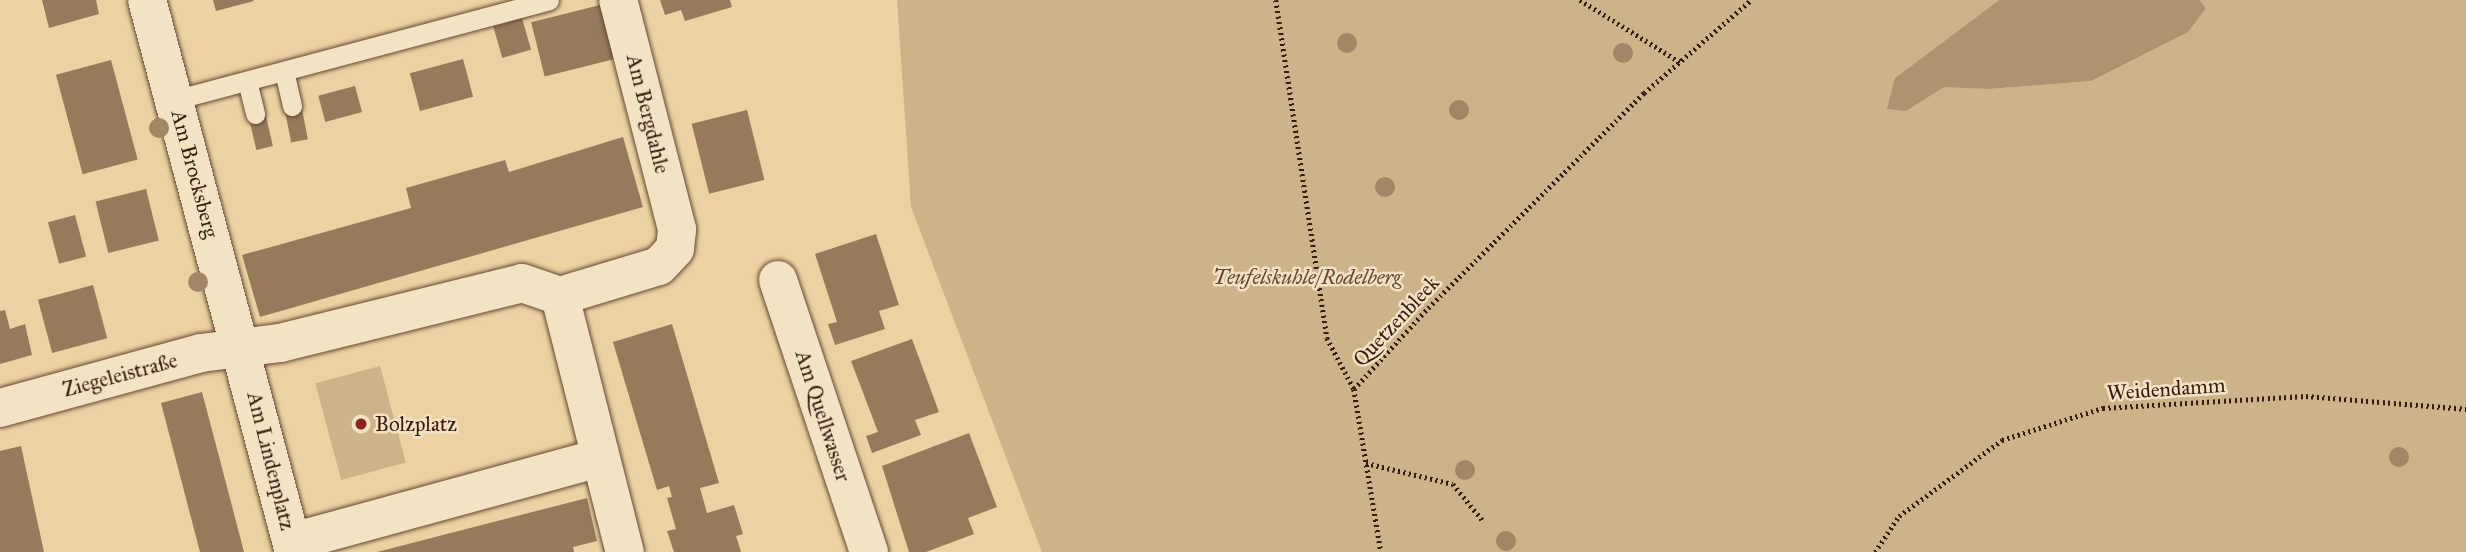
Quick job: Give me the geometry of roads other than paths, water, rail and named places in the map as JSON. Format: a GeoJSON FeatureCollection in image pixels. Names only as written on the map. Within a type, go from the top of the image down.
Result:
{"type":"FeatureCollection","features":[{"type":"Feature","properties":{"kind":"street","name":"Am Brocksberg"},"geometry":{"type":"LineString","coordinates":[[147,0],[242,348]]}},
{"type":"Feature","properties":{"kind":"street","name":"Am Bergdahle"},"geometry":{"type":"LineString","coordinates":[[560,296],[659,266],[675,249],[677,229],[618,0]]}},
{"type":"Feature","properties":{"kind":"street","name":"Am Quellwasser"},"geometry":{"type":"LineString","coordinates":[[778,280],[869,552]]}},
{"type":"Feature","properties":{"kind":"street"},"geometry":{"type":"LineString","coordinates":[[242,348],[280,343],[522,283],[560,296],[625,552]]}},
{"type":"Feature","properties":{"kind":"street","name":"Ziegeleistraße"},"geometry":{"type":"LineString","coordinates":[[0,408],[201,353],[242,348]]}},
{"type":"Feature","properties":{"kind":"street","name":"Am Lindenplatz"},"geometry":{"type":"LineString","coordinates":[[242,348],[293,547],[600,458]]}},
{"type":"Feature","properties":{"kind":"lane"},"geometry":{"type":"LineString","coordinates":[[174,100],[550,0]]}},
{"type":"Feature","properties":{"kind":"lane"},"geometry":{"type":"LineString","coordinates":[[284,71],[292,106]]}},
{"type":"Feature","properties":{"kind":"lane"},"geometry":{"type":"LineString","coordinates":[[247,80],[255,114]]}},
{"type":"Feature","properties":{"kind":"place","name":"Bolzplatz"},"geometry":{"type":"Point","coordinates":[361,424]}},
{"type":"Feature","properties":{"kind":"park label","name":"Teufelskuhle/Rodelberg"},"geometry":{"type":"Point","coordinates":[1307,277]}}]}
